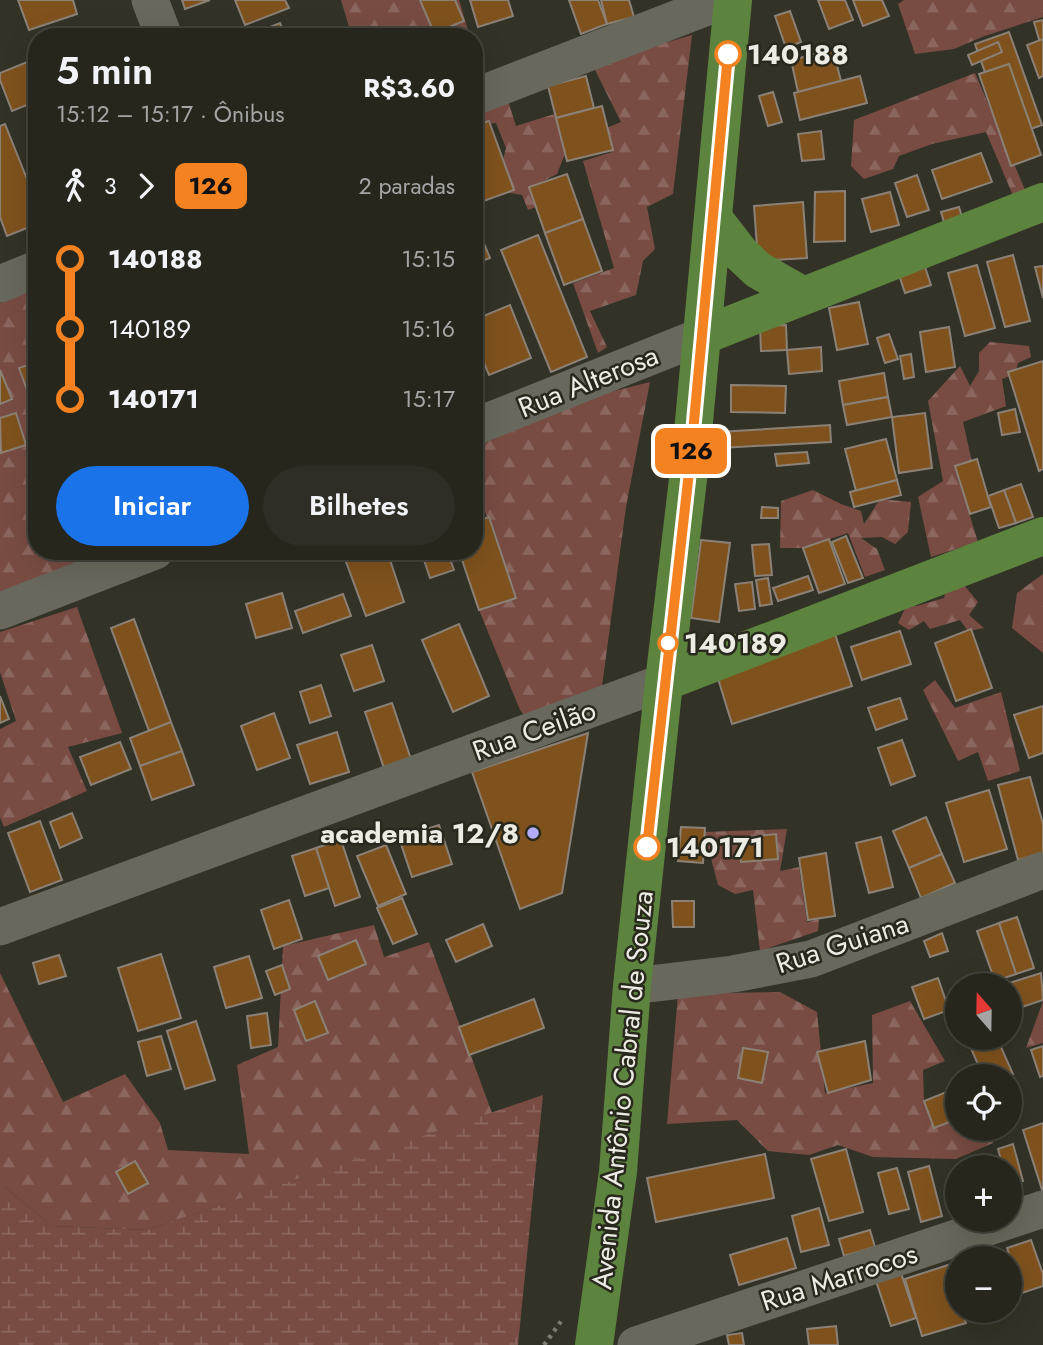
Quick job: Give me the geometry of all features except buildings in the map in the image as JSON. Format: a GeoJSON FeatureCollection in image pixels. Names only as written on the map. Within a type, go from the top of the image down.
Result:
{"type":"FeatureCollection","features":[{"type":"Feature","properties":{"kind":"main road","name":"Avenida Antônio Cabral de Souza"},"geometry":{"type":"LineString","coordinates":[[594,1345],[618,1172],[632,986],[702,336],[733,0]]}},
{"type":"Feature","properties":{"kind":"main road"},"geometry":{"type":"LineString","coordinates":[[702,336],[1043,202]]}},
{"type":"Feature","properties":{"kind":"main road"},"geometry":{"type":"LineString","coordinates":[[713,218],[741,254],[758,270],[802,295]]}},
{"type":"Feature","properties":{"kind":"main road","name":"Rua Ceilão"},"geometry":{"type":"LineString","coordinates":[[664,682],[1043,536]]}},
{"type":"Feature","properties":{"kind":"street"},"geometry":{"type":"LineString","coordinates":[[150,0],[161,28]]}},
{"type":"Feature","properties":{"kind":"street"},"geometry":{"type":"LineString","coordinates":[[483,94],[725,0]]}},
{"type":"Feature","properties":{"kind":"street"},"geometry":{"type":"LineString","coordinates":[[0,284],[28,273]]}},
{"type":"Feature","properties":{"kind":"street","name":"Rua Alterosa"},"geometry":{"type":"LineString","coordinates":[[483,423],[702,336]]}},
{"type":"Feature","properties":{"kind":"street"},"geometry":{"type":"LineString","coordinates":[[0,611],[132,560]]}},
{"type":"Feature","properties":{"kind":"street","name":"Rua Ceilão"},"geometry":{"type":"LineString","coordinates":[[12,923],[664,682]]}},
{"type":"Feature","properties":{"kind":"street","name":"Rua Guiana"},"geometry":{"type":"LineString","coordinates":[[632,986],[733,974],[811,959],[1043,870]]}},
{"type":"Feature","properties":{"kind":"street","name":"Rua Marrocos"},"geometry":{"type":"LineString","coordinates":[[636,1345],[1043,1209]]}},
{"type":"Feature","properties":{"kind":"green space"},"geometry":{"type":"Polygon","coordinates":[[[341,0],[459,0],[467,28],[349,28],[341,0]]]}},
{"type":"Feature","properties":{"kind":"green space"},"geometry":{"type":"Polygon","coordinates":[[[904,0],[1043,0],[1043,17],[954,49],[915,54],[898,4],[904,0]]]}},
{"type":"Feature","properties":{"kind":"green space"},"geometry":{"type":"Polygon","coordinates":[[[692,35],[673,194],[647,207],[655,249],[643,261],[636,295],[590,311],[607,347],[598,353],[573,283],[614,268],[583,161],[612,152],[600,149],[599,131],[621,122],[592,64],[692,35]]]}},
{"type":"Feature","properties":{"kind":"green space"},"geometry":{"type":"Polygon","coordinates":[[[975,73],[1026,192],[1014,198],[986,132],[932,144],[899,156],[893,169],[864,179],[851,166],[854,120],[975,73]]]}},
{"type":"Feature","properties":{"kind":"green space"},"geometry":{"type":"Polygon","coordinates":[[[507,98],[516,126],[564,111],[570,141],[557,174],[538,184],[541,205],[528,210],[522,195],[495,190],[506,148],[496,123],[483,125],[483,102],[507,98]]]}},
{"type":"Feature","properties":{"kind":"green space"},"geometry":{"type":"Polygon","coordinates":[[[28,292],[28,560],[93,560],[0,598],[0,303],[28,292]]]}},
{"type":"Feature","properties":{"kind":"green space"},"geometry":{"type":"Polygon","coordinates":[[[990,342],[1029,346],[1031,357],[1018,363],[1015,374],[1002,379],[1006,406],[963,422],[972,462],[955,467],[978,542],[931,557],[918,497],[943,481],[928,401],[960,366],[970,386],[979,371],[979,353],[990,342]]]}},
{"type":"Feature","properties":{"kind":"green space"},"geometry":{"type":"Polygon","coordinates":[[[650,382],[626,507],[601,694],[527,719],[520,710],[479,610],[515,598],[483,506],[483,443],[602,394],[650,382]]]}},
{"type":"Feature","properties":{"kind":"green space"},"geometry":{"type":"Polygon","coordinates":[[[813,490],[861,511],[864,524],[880,499],[911,502],[908,532],[895,544],[882,537],[861,538],[877,549],[885,570],[865,577],[848,533],[803,548],[780,548],[781,501],[813,490]]]}},
{"type":"Feature","properties":{"kind":"green space"},"geometry":{"type":"Polygon","coordinates":[[[1043,574],[1043,653],[1012,628],[1017,593],[1043,574]]]}},
{"type":"Feature","properties":{"kind":"green space"},"geometry":{"type":"Polygon","coordinates":[[[964,585],[978,602],[969,615],[984,628],[968,631],[960,620],[930,629],[924,621],[909,630],[898,623],[907,605],[917,606],[944,598],[946,590],[964,585]]]}},
{"type":"Feature","properties":{"kind":"green space"},"geometry":{"type":"Polygon","coordinates":[[[77,607],[122,733],[68,747],[87,791],[4,827],[0,817],[0,729],[16,721],[0,672],[0,632],[77,607]]]}},
{"type":"Feature","properties":{"kind":"green space"},"geometry":{"type":"Polygon","coordinates":[[[935,680],[955,708],[1001,692],[1020,771],[988,781],[978,752],[958,761],[923,690],[935,680]]]}},
{"type":"Feature","properties":{"kind":"green space"},"geometry":{"type":"Polygon","coordinates":[[[787,829],[780,871],[799,867],[807,922],[819,919],[818,931],[760,951],[753,890],[735,894],[718,885],[704,832],[787,829]]]}},
{"type":"Feature","properties":{"kind":"green space"},"geometry":{"type":"Polygon","coordinates":[[[374,925],[384,957],[429,942],[492,1113],[147,1230],[52,1226],[0,1183],[0,973],[63,1102],[125,1074],[160,1123],[168,1150],[249,1154],[237,1065],[278,1047],[283,946],[374,925]]]}},
{"type":"Feature","properties":{"kind":"green space"},"geometry":{"type":"Polygon","coordinates":[[[780,992],[817,1012],[825,1093],[873,1083],[872,1015],[910,1001],[945,1061],[923,1070],[924,1101],[932,1125],[945,1121],[945,1141],[993,1143],[965,1155],[945,1155],[945,1159],[873,1157],[838,1145],[809,1155],[768,1151],[737,1120],[667,1124],[678,994],[780,992]]]}},
{"type":"Feature","properties":{"kind":"green space"},"geometry":{"type":"Polygon","coordinates":[[[1043,1001],[1043,1043],[1026,1048],[1043,1001]]]}},
{"type":"Feature","properties":{"kind":"green space"},"geometry":{"type":"Polygon","coordinates":[[[543,1095],[518,1345],[0,1345],[0,1183],[52,1226],[147,1230],[543,1095]]]}},
{"type":"Feature","properties":{"kind":"bus line","name":"126"},"geometry":{"type":"LineString","coordinates":[[647,847],[691,454],[728,54]]}},
{"type":"Feature","properties":{"kind":"place","name":"140188"},"geometry":{"type":"Point","coordinates":[728,54]}},
{"type":"Feature","properties":{"kind":"place","name":"140189"},"geometry":{"type":"Point","coordinates":[668,643]}},
{"type":"Feature","properties":{"kind":"place","name":"academia 12/8"},"geometry":{"type":"Point","coordinates":[533,833]}},
{"type":"Feature","properties":{"kind":"place","name":"140171"},"geometry":{"type":"Point","coordinates":[647,847]}}]}
